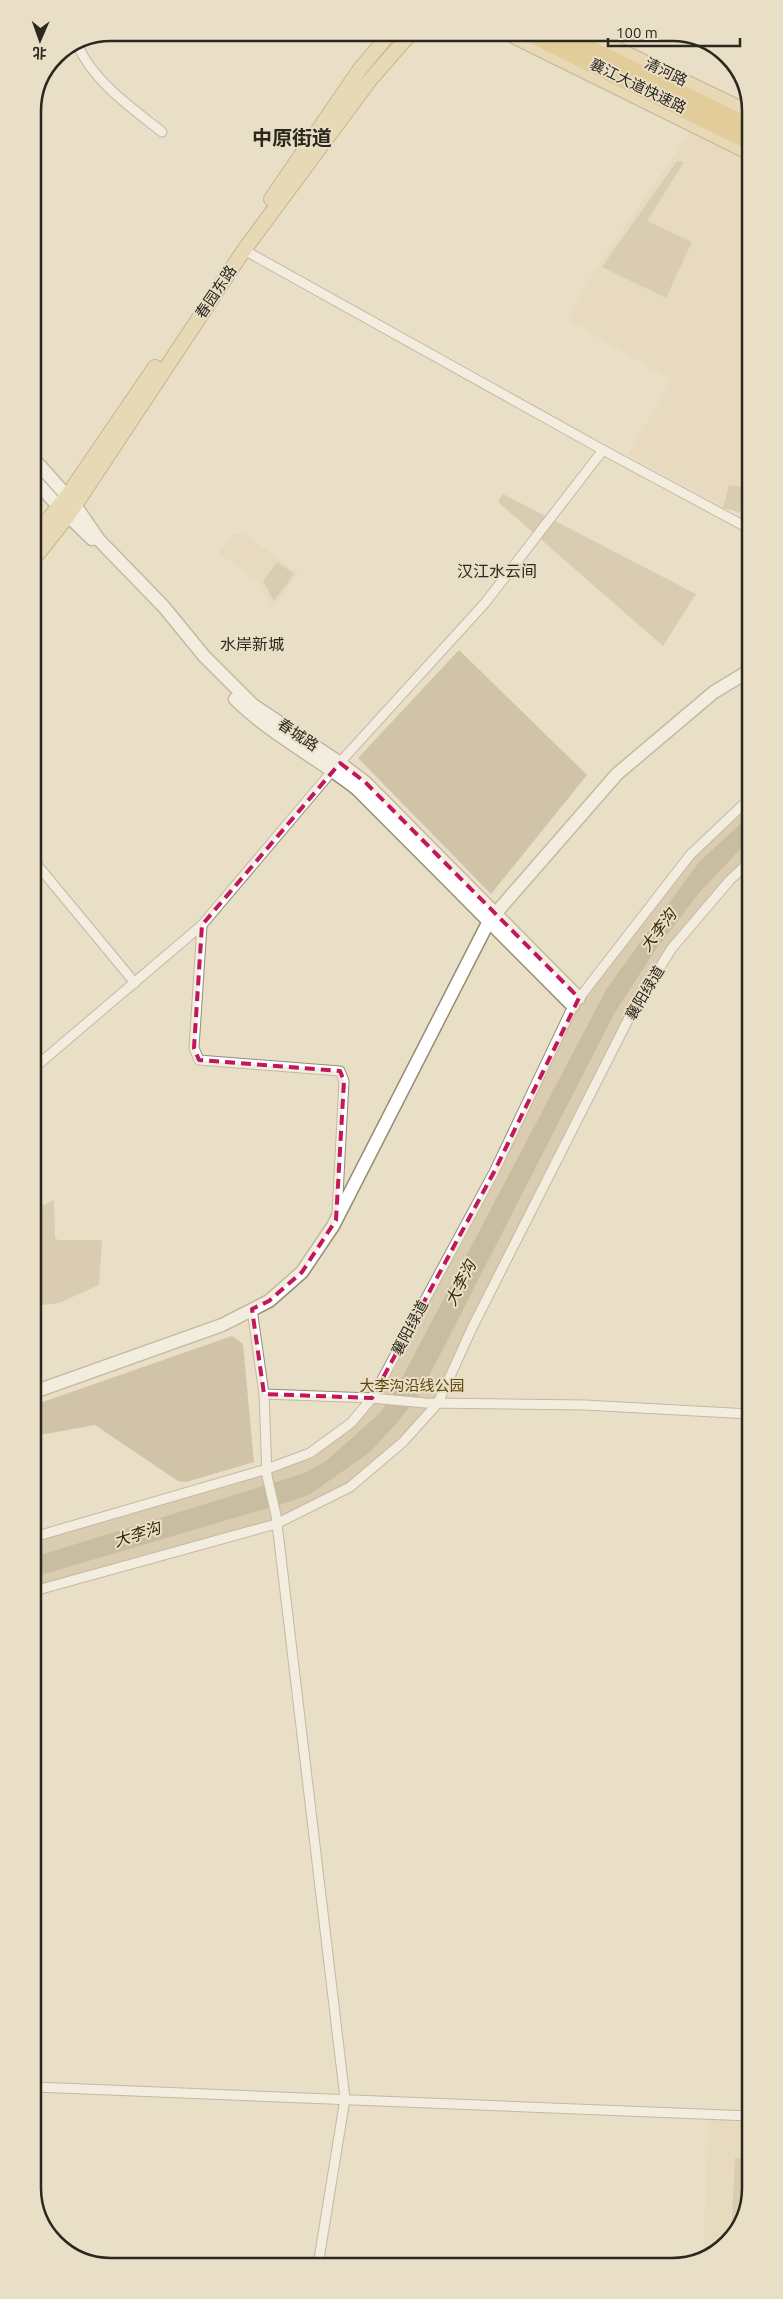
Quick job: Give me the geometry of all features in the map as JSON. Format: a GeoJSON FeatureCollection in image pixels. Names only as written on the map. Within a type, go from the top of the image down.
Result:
{"type":"FeatureCollection","features":[{"type":"Feature","properties":{"kind":"highway","name":"襄江大道快速路"},"geometry":{"type":"LineString","coordinates":[[544,41],[742,138]]}},
{"type":"Feature","properties":{"kind":"highway","name":"襄江大道快速路"},"geometry":{"type":"LineString","coordinates":[[574,41],[742,123]]}},
{"type":"Feature","properties":{"kind":"main road","name":"春园东路"},"geometry":{"type":"LineString","coordinates":[[41,547],[360,69],[383,41]]}},
{"type":"Feature","properties":{"kind":"main road","name":"春园东路"},"geometry":{"type":"LineString","coordinates":[[41,530],[67,506],[244,250],[370,80],[404,41]]}},
{"type":"Feature","properties":{"kind":"main road"},"geometry":{"type":"LineString","coordinates":[[523,41],[742,149]]}},
{"type":"Feature","properties":{"kind":"main road","name":"清河路"},"geometry":{"type":"LineString","coordinates":[[601,41],[742,109]]}},
{"type":"Feature","properties":{"kind":"street"},"geometry":{"type":"LineString","coordinates":[[79,49],[85,63],[125,103],[162,132]]}},
{"type":"Feature","properties":{"kind":"street"},"geometry":{"type":"LineString","coordinates":[[244,250],[603,450],[742,525]]}},
{"type":"Feature","properties":{"kind":"street"},"geometry":{"type":"LineString","coordinates":[[41,1062],[202,924],[337,766],[485,603],[603,450]]}},
{"type":"Feature","properties":{"kind":"street","name":"春城路"},"geometry":{"type":"LineString","coordinates":[[41,469],[95,543],[198,660],[248,712],[337,766],[357,789],[493,918],[576,1002]]}},
{"type":"Feature","properties":{"kind":"street","name":"春城路"},"geometry":{"type":"LineString","coordinates":[[41,485],[67,506]]}},
{"type":"Feature","properties":{"kind":"street"},"geometry":{"type":"LineString","coordinates":[[41,1390],[222,1325],[269,1301],[302,1272],[336,1220],[493,918],[617,774],[714,692],[742,675]]}},
{"type":"Feature","properties":{"kind":"street","name":"襄阳绿道"},"geometry":{"type":"LineString","coordinates":[[41,1535],[267,1472],[310,1453],[351,1423],[372,1398],[494,1172],[576,1002],[690,855],[742,806]]}},
{"type":"Feature","properties":{"kind":"street"},"geometry":{"type":"LineString","coordinates":[[41,869],[135,983]]}},
{"type":"Feature","properties":{"kind":"street","name":"襄阳绿道"},"geometry":{"type":"LineString","coordinates":[[41,1589],[276,1524],[350,1487],[403,1442],[438,1403],[472,1328],[632,1012],[672,948],[742,869]]}},
{"type":"Feature","properties":{"kind":"street"},"geometry":{"type":"LineString","coordinates":[[202,924],[194,1048],[199,1060],[330,1068],[340,1071],[344,1081],[336,1220]]}},
{"type":"Feature","properties":{"kind":"street"},"geometry":{"type":"LineString","coordinates":[[252,1309],[264,1394],[267,1472],[276,1524],[345,2100],[319,2258]]}},
{"type":"Feature","properties":{"kind":"street"},"geometry":{"type":"LineString","coordinates":[[264,1394],[372,1398],[438,1403],[585,1405],[742,1414]]}},
{"type":"Feature","properties":{"kind":"street"},"geometry":{"type":"LineString","coordinates":[[41,2087],[742,2116]]}},
{"type":"Feature","properties":{"kind":"highlighted area"},"geometry":{"type":"Polygon","coordinates":[[[340,763],[365,782],[579,998],[494,1172],[372,1398],[264,1394],[252,1309],[269,1301],[302,1272],[336,1220],[344,1081],[340,1071],[199,1060],[194,1048],[202,925],[340,763]]]}},
{"type":"Feature","properties":{"kind":"shaded area"},"geometry":{"type":"Polygon","coordinates":[[[691,131],[742,156],[742,516],[628,455],[671,380],[568,320],[593,273],[691,131]]]}},
{"type":"Feature","properties":{"kind":"shaded area"},"geometry":{"type":"Polygon","coordinates":[[[233,534],[246,535],[298,573],[273,608],[259,582],[219,553],[233,534]]]}},
{"type":"Feature","properties":{"kind":"shaded area"},"geometry":{"type":"Polygon","coordinates":[[[459,650],[587,775],[491,894],[358,758],[459,650]]]}},
{"type":"Feature","properties":{"kind":"shaded area"},"geometry":{"type":"Polygon","coordinates":[[[232,1336],[243,1344],[254,1462],[186,1482],[178,1481],[95,1425],[41,1435],[41,1403],[232,1336]]]}},
{"type":"Feature","properties":{"kind":"shaded area"},"geometry":{"type":"Polygon","coordinates":[[[709,2115],[742,2116],[742,2188],[738,2210],[732,2223],[721,2237],[703,2250],[709,2115]]]}},
{"type":"Feature","properties":{"kind":"green space"},"geometry":{"type":"Polygon","coordinates":[[[677,161],[684,162],[647,221],[692,242],[666,298],[602,267],[677,161]]]}},
{"type":"Feature","properties":{"kind":"green space"},"geometry":{"type":"Polygon","coordinates":[[[729,485],[742,487],[742,513],[723,508],[729,485]]]}},
{"type":"Feature","properties":{"kind":"green space"},"geometry":{"type":"Polygon","coordinates":[[[503,494],[696,594],[663,646],[498,502],[503,494]]]}},
{"type":"Feature","properties":{"kind":"green space"},"geometry":{"type":"Polygon","coordinates":[[[277,562],[294,574],[274,601],[263,581],[277,562]]]}},
{"type":"Feature","properties":{"kind":"green space","name":"大李沟沿线公园"},"geometry":{"type":"Polygon","coordinates":[[[742,806],[742,870],[672,948],[632,1012],[438,1403],[350,1487],[276,1524],[41,1589],[41,1535],[310,1453],[351,1423],[372,1398],[494,1172],[569,1014],[690,855],[742,806]]]}},
{"type":"Feature","properties":{"kind":"green space"},"geometry":{"type":"Polygon","coordinates":[[[54,1200],[55,1238],[58,1240],[102,1240],[99,1285],[59,1303],[41,1305],[41,1205],[54,1200]]]}},
{"type":"Feature","properties":{"kind":"green space"},"geometry":{"type":"Polygon","coordinates":[[[735,2158],[742,2159],[741,2197],[732,2223],[735,2158]]]}},
{"type":"Feature","properties":{"kind":"water","name":"大李沟"},"geometry":{"type":"Polygon","coordinates":[[[742,822],[742,847],[699,893],[656,949],[614,1014],[421,1392],[396,1424],[370,1452],[312,1493],[295,1500],[41,1575],[41,1555],[302,1474],[326,1461],[381,1412],[401,1380],[607,988],[699,862],[742,822]]]}},
{"type":"Feature","properties":{"kind":"district","name":"中原街道"},"geometry":{"type":"Point","coordinates":[292,138]}},
{"type":"Feature","properties":{"kind":"district","name":"汉江水云间"},"geometry":{"type":"Point","coordinates":[497,571]}},
{"type":"Feature","properties":{"kind":"district","name":"水岸新城"},"geometry":{"type":"Point","coordinates":[252,644]}}]}
